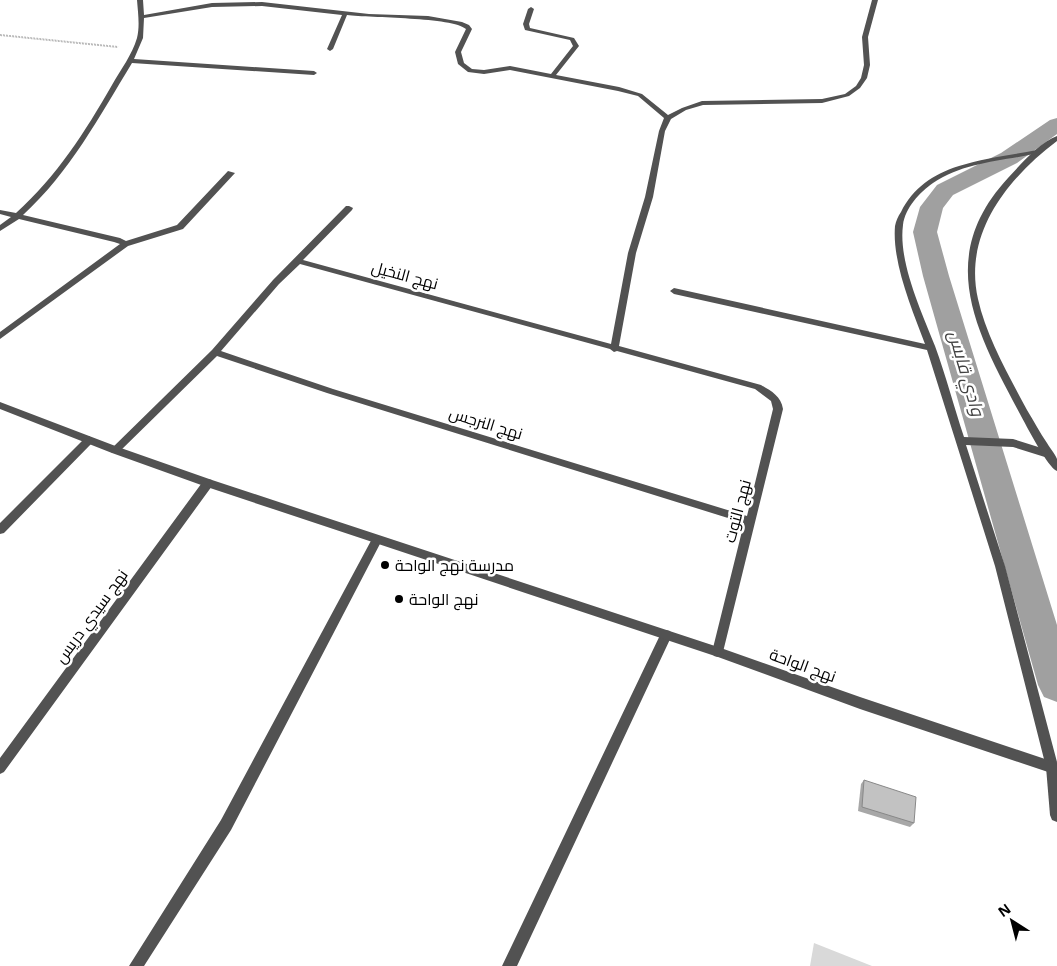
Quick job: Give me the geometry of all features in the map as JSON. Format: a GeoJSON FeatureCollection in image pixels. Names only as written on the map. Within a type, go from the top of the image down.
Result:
{"type":"FeatureCollection","features":[{"type":"Feature","properties":{"kind":"street"},"geometry":{"type":"LineString","coordinates":[[0,230],[19,217],[34,203],[60,172],[104,105],[141,37],[140,0]]}},
{"type":"Feature","properties":{"kind":"street"},"geometry":{"type":"LineString","coordinates":[[614,349],[632,254],[649,197],[662,131],[668,118],[684,109],[702,103],[822,101],[847,95],[858,87],[864,78],[867,65],[866,38],[875,0]]}},
{"type":"Feature","properties":{"kind":"street"},"geometry":{"type":"LineString","coordinates":[[141,17],[212,5],[262,4],[345,13],[428,18],[460,23],[469,29],[458,52],[465,68],[470,71],[484,72],[510,68],[553,75],[640,95],[668,118]]}},
{"type":"Feature","properties":{"kind":"street"},"geometry":{"type":"LineString","coordinates":[[531,9],[526,24],[527,29],[572,40],[576,46],[553,75]]}},
{"type":"Feature","properties":{"kind":"street"},"geometry":{"type":"LineString","coordinates":[[330,48],[345,13]]}},
{"type":"Feature","properties":{"kind":"street"},"geometry":{"type":"LineString","coordinates":[[129,61],[314,73]]}},
{"type":"Feature","properties":{"kind":"street"},"geometry":{"type":"LineString","coordinates":[[1057,138],[1037,152],[1014,173],[988,211],[972,256],[972,289],[985,332],[1010,385],[1057,467]]}},
{"type":"Feature","properties":{"kind":"street"},"geometry":{"type":"LineString","coordinates":[[1037,152],[971,164],[932,180],[916,192],[906,206],[898,225],[900,251],[918,315],[932,348],[1000,566],[1054,768],[1057,815]]}},
{"type":"Feature","properties":{"kind":"street"},"geometry":{"type":"LineString","coordinates":[[0,336],[125,244],[180,227],[231,172]]}},
{"type":"Feature","properties":{"kind":"street"},"geometry":{"type":"LineString","coordinates":[[115,450],[215,352],[276,282],[349,208]]}},
{"type":"Feature","properties":{"kind":"street"},"geometry":{"type":"LineString","coordinates":[[0,212],[117,240],[125,244]]}},
{"type":"Feature","properties":{"kind":"street","name":"نهج النخيل"},"geometry":{"type":"LineString","coordinates":[[298,261],[758,387]]}},
{"type":"Feature","properties":{"kind":"street"},"geometry":{"type":"LineString","coordinates":[[674,291],[932,348]]}},
{"type":"Feature","properties":{"kind":"street","name":"نهج النرجس"},"geometry":{"type":"LineString","coordinates":[[215,352],[330,391],[750,520]]}},
{"type":"Feature","properties":{"kind":"street","name":"نهج التوت"},"geometry":{"type":"LineString","coordinates":[[718,652],[778,409],[778,403],[772,395],[758,387]]}},
{"type":"Feature","properties":{"kind":"street","name":"نهج الواحة"},"geometry":{"type":"LineString","coordinates":[[0,404],[115,450],[208,483],[718,652],[860,703],[1054,768]]}},
{"type":"Feature","properties":{"kind":"street"},"geometry":{"type":"LineString","coordinates":[[0,530],[89,440]]}},
{"type":"Feature","properties":{"kind":"street"},"geometry":{"type":"LineString","coordinates":[[961,441],[1013,443],[1048,454]]}},
{"type":"Feature","properties":{"kind":"street","name":"نهج سيدي دريس"},"geometry":{"type":"LineString","coordinates":[[0,768],[208,483]]}},
{"type":"Feature","properties":{"kind":"street"},"geometry":{"type":"LineString","coordinates":[[136,966],[226,825],[377,540]]}},
{"type":"Feature","properties":{"kind":"street"},"geometry":{"type":"LineString","coordinates":[[509,966],[666,635]]}},
{"type":"Feature","properties":{"kind":"path"},"geometry":{"type":"LineString","coordinates":[[0,34],[136,49]]}},
{"type":"Feature","properties":{"kind":"shaded area"},"geometry":{"type":"Polygon","coordinates":[[[814,943],[872,966],[810,966],[814,943]]]}},
{"type":"Feature","properties":{"kind":"building"},"geometry":{"type":"Polygon","coordinates":[[[864,780],[916,797],[914,823],[862,807],[864,780]]]}},
{"type":"Feature","properties":{"kind":"waterway","name":"وادي قابس"},"geometry":{"type":"LineString","coordinates":[[1057,124],[1009,158],[945,190],[932,207],[925,232],[936,276],[1057,685]]}},
{"type":"Feature","properties":{"kind":"place","name":"مدرسة نهج الواحة"},"geometry":{"type":"Point","coordinates":[385,565]}},
{"type":"Feature","properties":{"kind":"place","name":"نهج الواحة"},"geometry":{"type":"Point","coordinates":[399,599]}}]}
